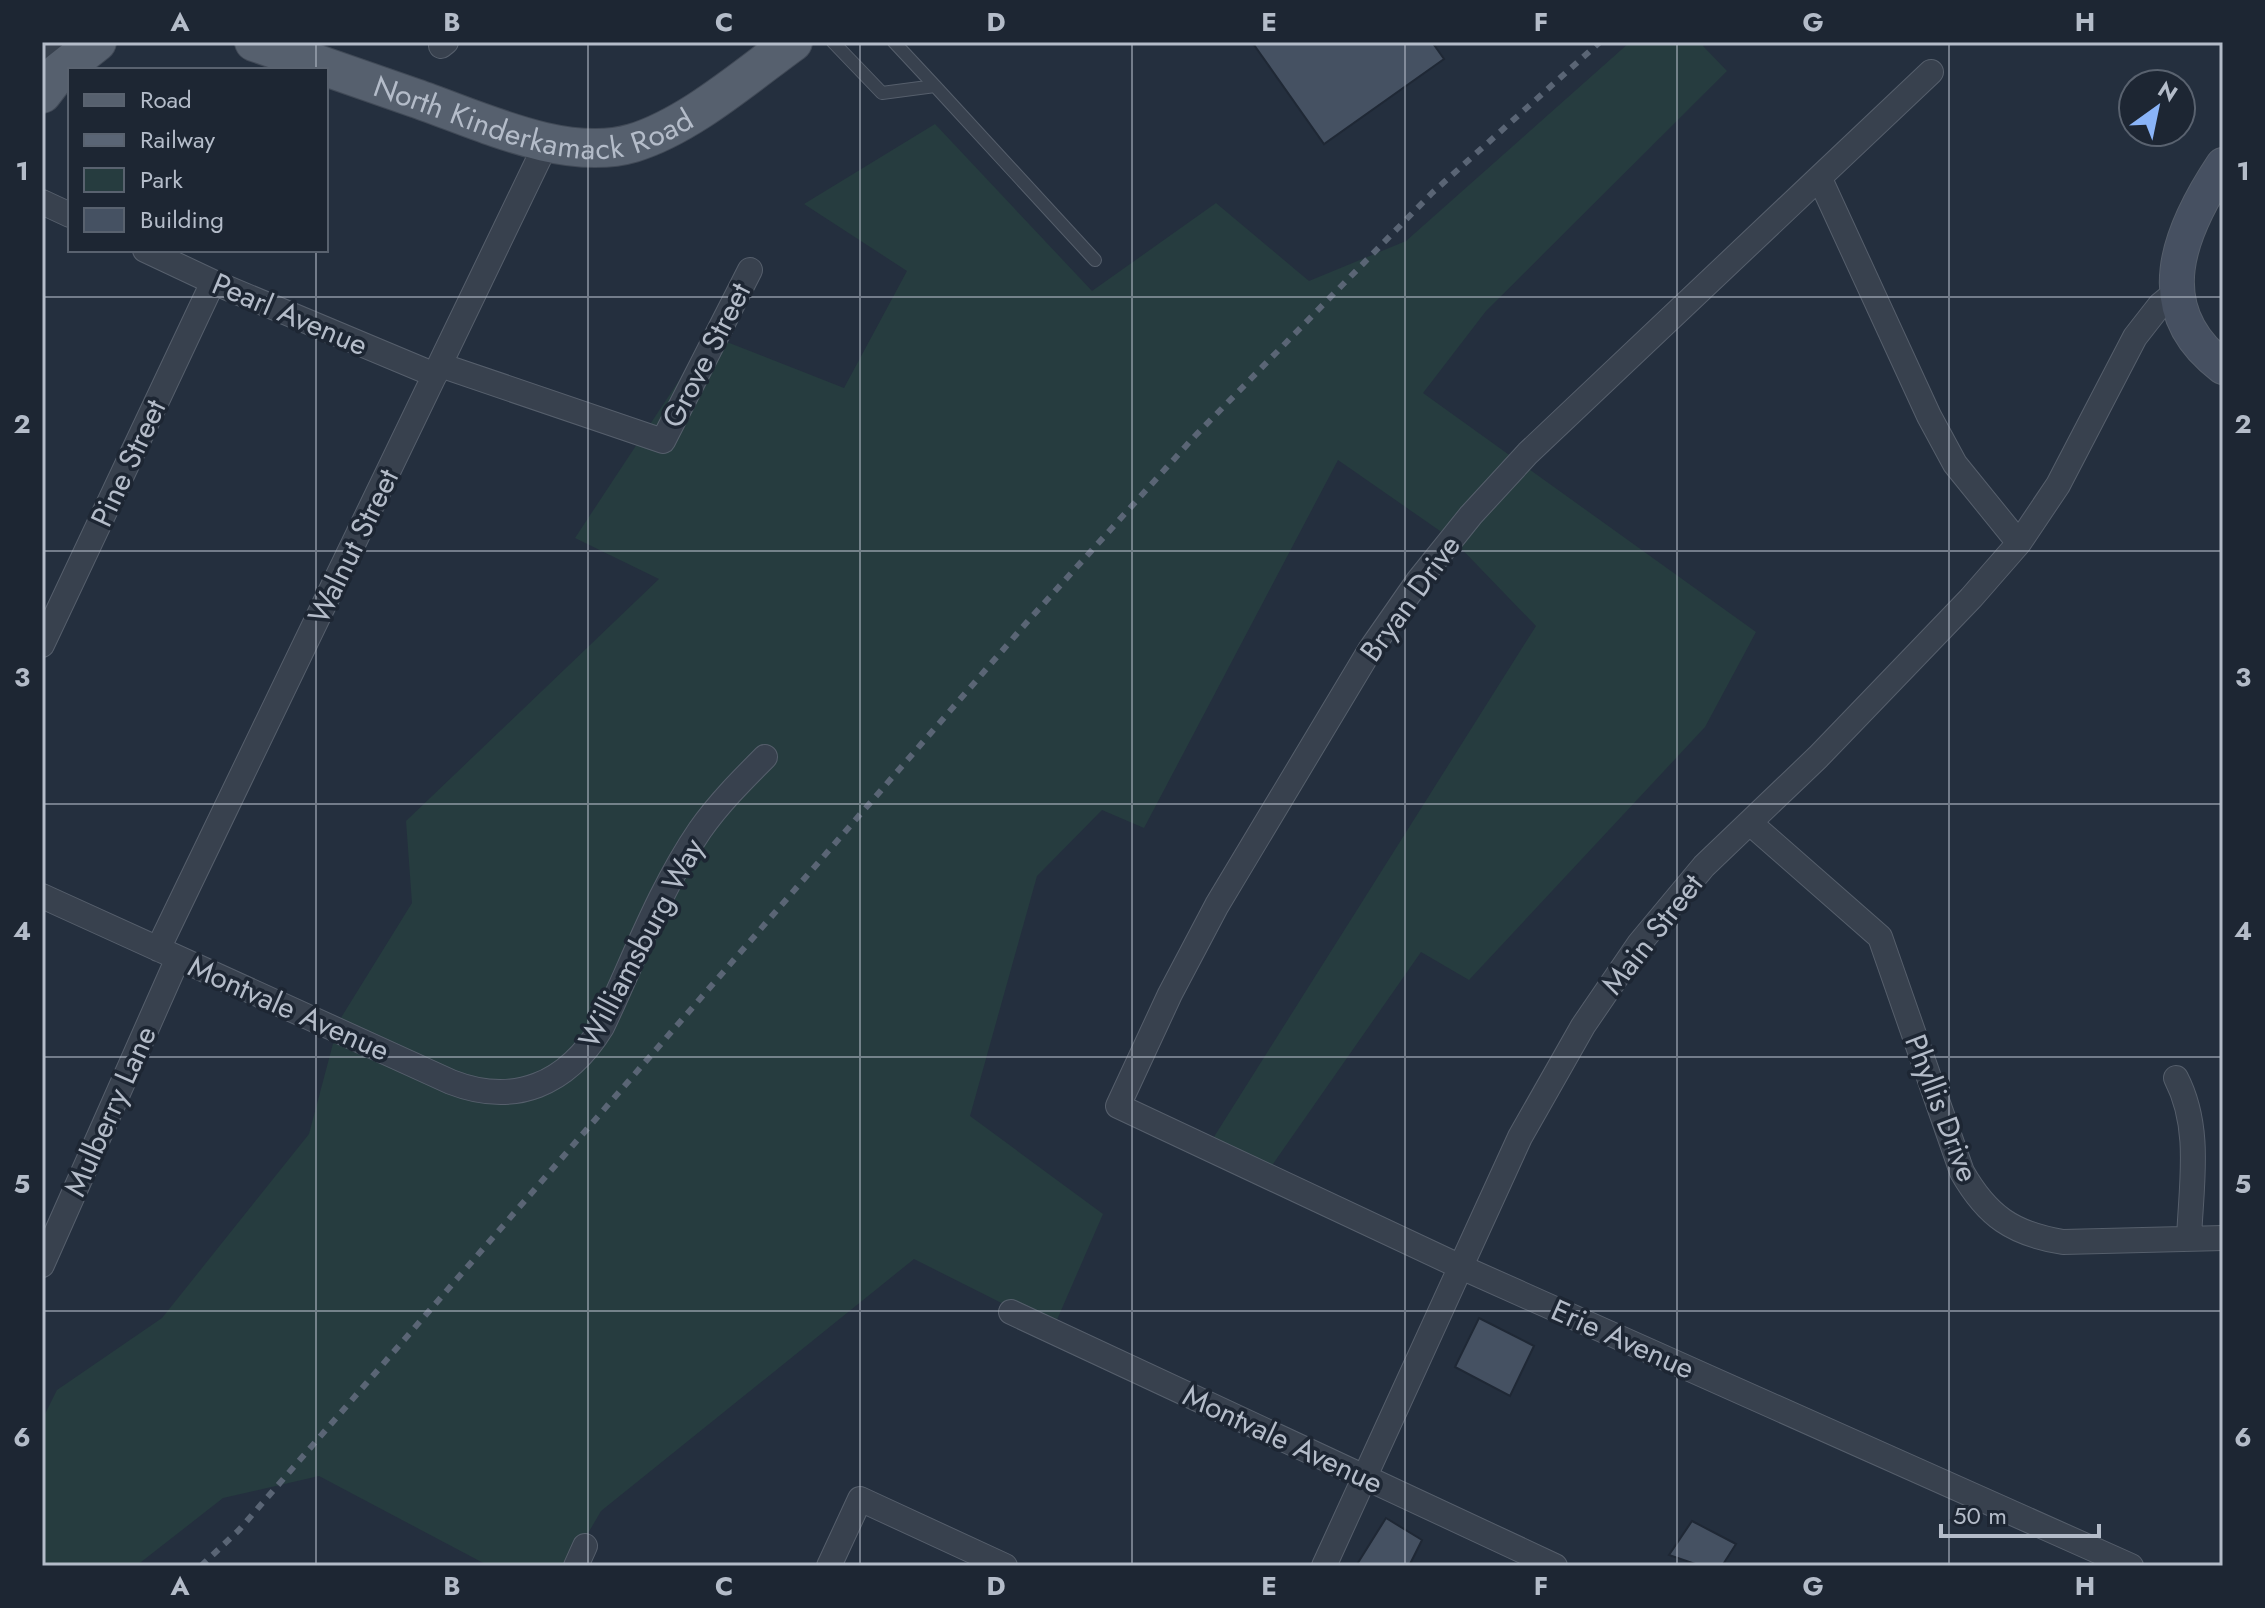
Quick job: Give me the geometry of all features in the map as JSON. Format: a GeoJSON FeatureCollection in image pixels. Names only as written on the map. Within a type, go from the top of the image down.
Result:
{"type":"FeatureCollection","features":[{"type":"Feature","properties":{"kind":"main road"},"geometry":{"type":"LineString","coordinates":[[42,94],[59,72],[97,42]]}},
{"type":"Feature","properties":{"kind":"main road","name":"North Kinderkamack Road"},"geometry":{"type":"LineString","coordinates":[[254,42],[547,142],[576,147],[632,143],[657,134],[793,42]]}},
{"type":"Feature","properties":{"kind":"street"},"geometry":{"type":"LineString","coordinates":[[42,82],[57,42]]}},
{"type":"Feature","properties":{"kind":"street","name":"Bryan Drive"},"geometry":{"type":"LineString","coordinates":[[1118,1106],[1170,994],[1217,905],[1370,650],[1418,581],[1471,515],[1528,453],[1931,72]]}},
{"type":"Feature","properties":{"kind":"street","name":"Walnut Street"},"geometry":{"type":"LineString","coordinates":[[168,953],[547,142]]}},
{"type":"Feature","properties":{"kind":"street"},"geometry":{"type":"LineString","coordinates":[[2223,165],[2199,203],[2183,239],[2177,265],[2181,312],[2202,348],[2223,367]]}},
{"type":"Feature","properties":{"kind":"street"},"geometry":{"type":"LineString","coordinates":[[1820,179],[1929,416],[1955,464],[2019,543]]}},
{"type":"Feature","properties":{"kind":"street"},"geometry":{"type":"LineString","coordinates":[[42,202],[68,214]]}},
{"type":"Feature","properties":{"kind":"street","name":"Pearl Avenue"},"geometry":{"type":"LineString","coordinates":[[149,252],[213,282],[438,370],[663,441]]}},
{"type":"Feature","properties":{"kind":"street","name":"Grove Street"},"geometry":{"type":"LineString","coordinates":[[663,441],[750,270]]}},
{"type":"Feature","properties":{"kind":"street","name":"Pine Street"},"geometry":{"type":"LineString","coordinates":[[42,645],[213,282]]}},
{"type":"Feature","properties":{"kind":"street","name":"Main Street"},"geometry":{"type":"LineString","coordinates":[[1324,1566],[1520,1137],[1583,1026],[1639,944],[1704,866],[1818,757],[1971,598],[2019,543],[2058,485],[2135,337],[2147,319],[2177,291]]}},
{"type":"Feature","properties":{"kind":"street","name":"Williamsburg Way"},"geometry":{"type":"LineString","coordinates":[[541,1084],[565,1072],[590,1048],[680,863],[700,830],[733,789],[765,757]]}},
{"type":"Feature","properties":{"kind":"street","name":"Phyllis Drive"},"geometry":{"type":"LineString","coordinates":[[1750,823],[1880,937],[1962,1172],[1990,1212],[2010,1226],[2037,1238],[2063,1242],[2223,1238]]}},
{"type":"Feature","properties":{"kind":"street","name":"Montvale Avenue"},"geometry":{"type":"LineString","coordinates":[[42,896],[464,1087],[502,1092],[541,1084]]}},
{"type":"Feature","properties":{"kind":"street","name":"Mulberry Lane"},"geometry":{"type":"LineString","coordinates":[[42,1265],[168,953]]}},
{"type":"Feature","properties":{"kind":"street"},"geometry":{"type":"LineString","coordinates":[[2176,1078],[2189,1111],[2194,1140],[2189,1239]]}},
{"type":"Feature","properties":{"kind":"street","name":"Erie Avenue"},"geometry":{"type":"LineString","coordinates":[[1118,1106],[1461,1267],[2131,1566]]}},
{"type":"Feature","properties":{"kind":"street","name":"Montvale Avenue"},"geometry":{"type":"LineString","coordinates":[[1011,1312],[1555,1566]]}},
{"type":"Feature","properties":{"kind":"street"},"geometry":{"type":"LineString","coordinates":[[829,1566],[860,1499],[1005,1566]]}},
{"type":"Feature","properties":{"kind":"lane"},"geometry":{"type":"LineString","coordinates":[[833,42],[882,93],[935,86]]}},
{"type":"Feature","properties":{"kind":"lane"},"geometry":{"type":"LineString","coordinates":[[894,42],[1095,260]]}},
{"type":"Feature","properties":{"kind":"green space"},"geometry":{"type":"Polygon","coordinates":[[[1630,42],[1707,42],[1703,46],[1727,71],[1486,311],[1423,393],[1756,632],[1705,727],[1469,980],[1421,952],[1268,1171],[1207,1148],[1536,626],[1453,540],[1338,460],[1144,828],[1102,810],[1037,876],[970,1116],[1103,1214],[1053,1329],[914,1259],[601,1511],[569,1566],[489,1566],[319,1476],[223,1498],[136,1566],[42,1566],[42,1420],[57,1390],[162,1318],[309,1134],[339,1021],[412,903],[406,821],[659,579],[575,538],[709,335],[844,388],[907,271],[804,204],[935,124],[1092,291],[1216,203],[1309,281],[1406,241],[1630,42]]]}},
{"type":"Feature","properties":{"kind":"building"},"geometry":{"type":"Polygon","coordinates":[[[1252,42],[1432,42],[1444,59],[1324,144],[1252,42]]]}},
{"type":"Feature","properties":{"kind":"building"},"geometry":{"type":"Polygon","coordinates":[[[1479,1318],[1534,1346],[1510,1396],[1455,1367],[1479,1318]]]}},
{"type":"Feature","properties":{"kind":"building"},"geometry":{"type":"Polygon","coordinates":[[[1386,1518],[1422,1540],[1409,1566],[1356,1566],[1386,1518]]]}},
{"type":"Feature","properties":{"kind":"building"},"geometry":{"type":"Polygon","coordinates":[[[1692,1521],[1736,1544],[1722,1566],[1701,1566],[1669,1555],[1692,1521]]]}},
{"type":"Feature","properties":{"kind":"railway"},"geometry":{"type":"LineString","coordinates":[[201,1566],[239,1530],[1028,621],[1195,436],[1432,193],[1600,42]]}}]}
